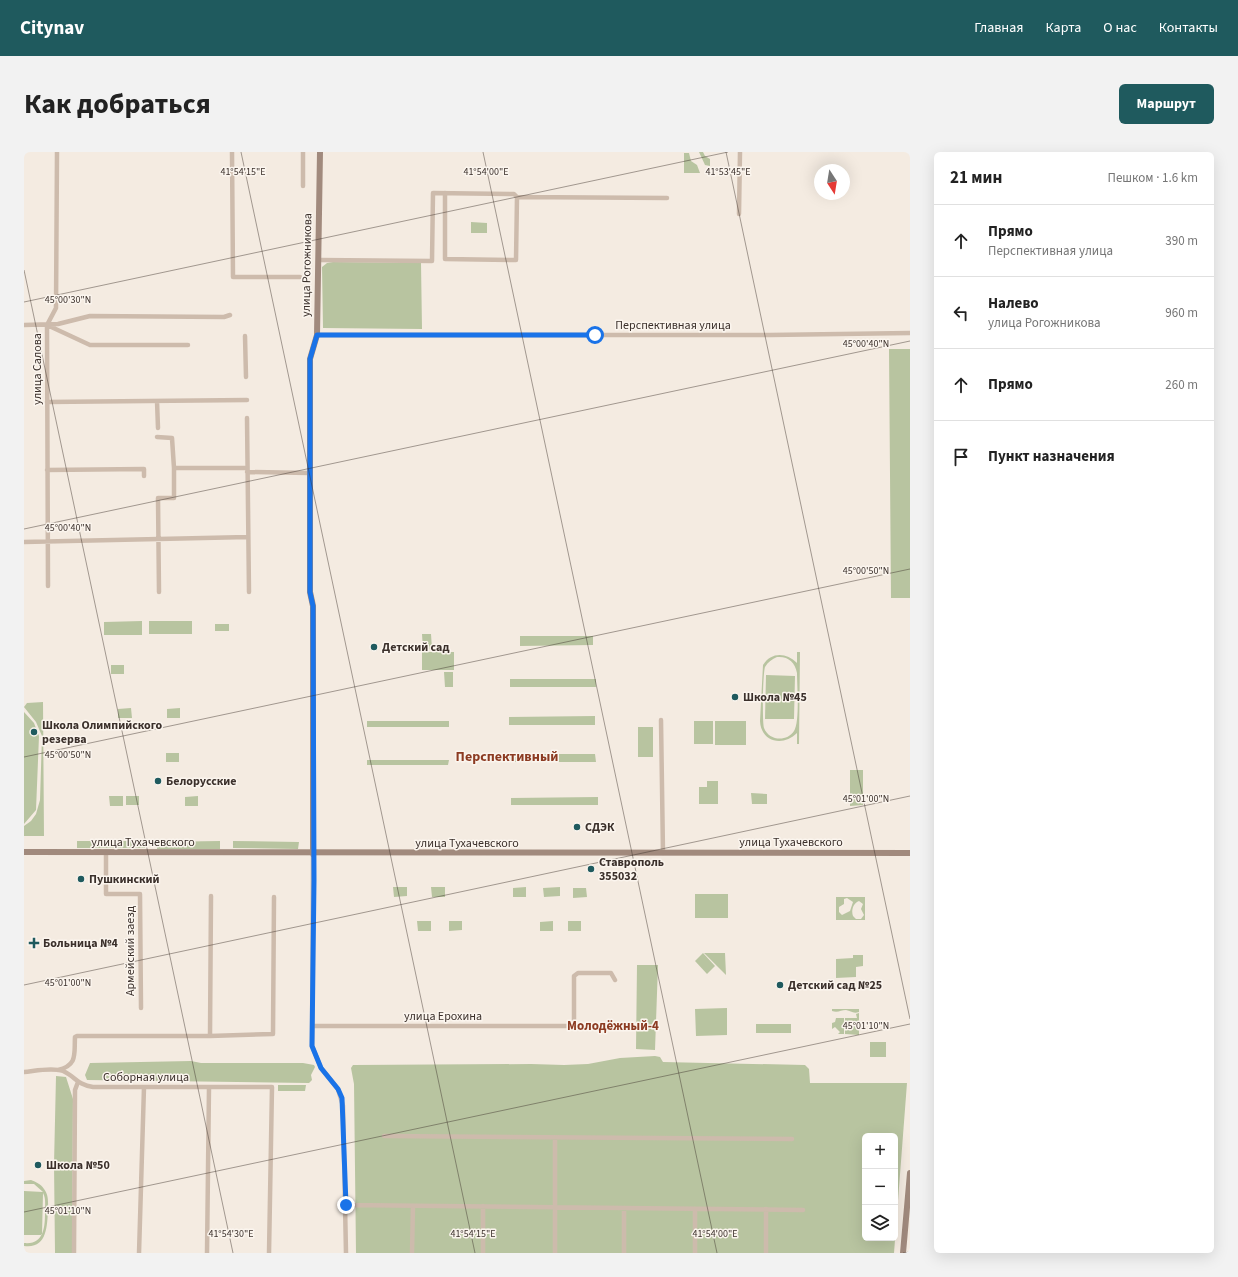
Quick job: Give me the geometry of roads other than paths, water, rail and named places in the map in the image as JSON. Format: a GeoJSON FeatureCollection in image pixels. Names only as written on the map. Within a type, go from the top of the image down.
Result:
{"type":"FeatureCollection","features":[{"type":"Feature","properties":{"kind":"main road","name":"улица Рогожникова"},"geometry":{"type":"LineString","coordinates":[[313,854],[313,606],[310,592],[309,473],[310,359],[317,335],[320,152]]}},
{"type":"Feature","properties":{"kind":"main road","name":"улица Тухачевского"},"geometry":{"type":"LineString","coordinates":[[24,852],[313,854],[910,853]]}},
{"type":"Feature","properties":{"kind":"main road"},"geometry":{"type":"LineString","coordinates":[[903,1253],[910,1173]]}},
{"type":"Feature","properties":{"kind":"street","name":"улица Салова"},"geometry":{"type":"LineString","coordinates":[[48,586],[47,325],[56,308],[57,152]]}},
{"type":"Feature","properties":{"kind":"street"},"geometry":{"type":"LineString","coordinates":[[232,152],[233,277],[300,276]]}},
{"type":"Feature","properties":{"kind":"street"},"geometry":{"type":"LineString","coordinates":[[303,152],[303,186]]}},
{"type":"Feature","properties":{"kind":"street"},"geometry":{"type":"LineString","coordinates":[[739,214],[740,152]]}},
{"type":"Feature","properties":{"kind":"street"},"geometry":{"type":"LineString","coordinates":[[319,260],[432,261],[433,193],[514,194],[516,197],[667,198]]}},
{"type":"Feature","properties":{"kind":"street"},"geometry":{"type":"LineString","coordinates":[[445,193],[445,259],[516,260],[516,197]]}},
{"type":"Feature","properties":{"kind":"street"},"geometry":{"type":"LineString","coordinates":[[24,325],[47,325],[90,316],[230,315]]}},
{"type":"Feature","properties":{"kind":"street"},"geometry":{"type":"LineString","coordinates":[[47,325],[90,345],[188,345]]}},
{"type":"Feature","properties":{"kind":"street","name":"Перспективная улица"},"geometry":{"type":"LineString","coordinates":[[317,335],[770,335],[910,333]]}},
{"type":"Feature","properties":{"kind":"street"},"geometry":{"type":"LineString","coordinates":[[246,336],[246,377]]}},
{"type":"Feature","properties":{"kind":"street"},"geometry":{"type":"LineString","coordinates":[[47,402],[247,400]]}},
{"type":"Feature","properties":{"kind":"street"},"geometry":{"type":"LineString","coordinates":[[157,401],[158,428]]}},
{"type":"Feature","properties":{"kind":"street"},"geometry":{"type":"LineString","coordinates":[[247,418],[249,592]]}},
{"type":"Feature","properties":{"kind":"street"},"geometry":{"type":"LineString","coordinates":[[157,437],[172,438],[174,468],[174,498],[158,498],[159,592]]}},
{"type":"Feature","properties":{"kind":"street"},"geometry":{"type":"LineString","coordinates":[[174,468],[309,473]]}},
{"type":"Feature","properties":{"kind":"street"},"geometry":{"type":"LineString","coordinates":[[47,470],[144,469],[144,476]]}},
{"type":"Feature","properties":{"kind":"street"},"geometry":{"type":"LineString","coordinates":[[24,542],[159,537],[248,536]]}},
{"type":"Feature","properties":{"kind":"street"},"geometry":{"type":"LineString","coordinates":[[661,720],[663,853]]}},
{"type":"Feature","properties":{"kind":"street","name":"Армейский заезд"},"geometry":{"type":"LineString","coordinates":[[106,852],[106,894],[140,894],[140,1008]]}},
{"type":"Feature","properties":{"kind":"street","name":"улица Рогожникова"},"geometry":{"type":"LineString","coordinates":[[313,854],[312,1046],[321,1068],[338,1089],[342,1098],[346,1205],[346,1253]]}},
{"type":"Feature","properties":{"kind":"street"},"geometry":{"type":"LineString","coordinates":[[210,1036],[211,896]]}},
{"type":"Feature","properties":{"kind":"street"},"geometry":{"type":"LineString","coordinates":[[24,1072],[58,1070],[66,1068],[72,1064],[75,1037],[77,1036],[210,1036],[273,1034],[274,897]]}},
{"type":"Feature","properties":{"kind":"street","name":"улица Ерохина"},"geometry":{"type":"LineString","coordinates":[[312,1026],[574,1026],[574,976],[578,973],[611,972],[615,977],[615,980]]}},
{"type":"Feature","properties":{"kind":"street","name":"Соборная улица"},"geometry":{"type":"LineString","coordinates":[[58,1070],[65,1072],[84,1086],[93,1087],[272,1087],[270,1253]]}},
{"type":"Feature","properties":{"kind":"street"},"geometry":{"type":"LineString","coordinates":[[74,1253],[75,1090],[78,1082]]}},
{"type":"Feature","properties":{"kind":"street"},"geometry":{"type":"LineString","coordinates":[[139,1253],[144,1087]]}},
{"type":"Feature","properties":{"kind":"street"},"geometry":{"type":"LineString","coordinates":[[207,1253],[209,1087]]}},
{"type":"Feature","properties":{"kind":"street"},"geometry":{"type":"LineString","coordinates":[[384,1136],[792,1139]]}},
{"type":"Feature","properties":{"kind":"street"},"geometry":{"type":"LineString","coordinates":[[555,1253],[556,1138]]}},
{"type":"Feature","properties":{"kind":"street"},"geometry":{"type":"LineString","coordinates":[[346,1205],[804,1210]]}},
{"type":"Feature","properties":{"kind":"street"},"geometry":{"type":"LineString","coordinates":[[412,1253],[413,1206]]}},
{"type":"Feature","properties":{"kind":"street"},"geometry":{"type":"LineString","coordinates":[[483,1206],[483,1253]]}},
{"type":"Feature","properties":{"kind":"street"},"geometry":{"type":"LineString","coordinates":[[624,1208],[624,1253]]}},
{"type":"Feature","properties":{"kind":"street"},"geometry":{"type":"LineString","coordinates":[[695,1209],[695,1253]]}},
{"type":"Feature","properties":{"kind":"street"},"geometry":{"type":"LineString","coordinates":[[766,1209],[766,1253]]}},
{"type":"Feature","properties":{"kind":"place","name":"Детский сад"},"geometry":{"type":"Point","coordinates":[374,647]}},
{"type":"Feature","properties":{"kind":"place","name":"Школа №45"},"geometry":{"type":"Point","coordinates":[735,697]}},
{"type":"Feature","properties":{"kind":"place","name":"Школа Олимпийского резерва"},"geometry":{"type":"Point","coordinates":[34,732]}},
{"type":"Feature","properties":{"kind":"place","name":"Белорусские"},"geometry":{"type":"Point","coordinates":[158,781]}},
{"type":"Feature","properties":{"kind":"place","name":"СДЭК"},"geometry":{"type":"Point","coordinates":[577,827]}},
{"type":"Feature","properties":{"kind":"place","name":"Ставрополь 355032"},"geometry":{"type":"Point","coordinates":[591,869]}},
{"type":"Feature","properties":{"kind":"place","name":"Пушкинский"},"geometry":{"type":"Point","coordinates":[81,879]}},
{"type":"Feature","properties":{"kind":"place","name":"Больница №4"},"geometry":{"type":"Point","coordinates":[34,943]}},
{"type":"Feature","properties":{"kind":"place","name":"Детский сад №25"},"geometry":{"type":"Point","coordinates":[780,985]}},
{"type":"Feature","properties":{"kind":"place","name":"Школа №50"},"geometry":{"type":"Point","coordinates":[38,1165]}},
{"type":"Feature","properties":{"kind":"district","name":"Перспективный"},"geometry":{"type":"Point","coordinates":[507,757]}},
{"type":"Feature","properties":{"kind":"district","name":"Молодёжный-4"},"geometry":{"type":"Point","coordinates":[613,1026]}}]}
